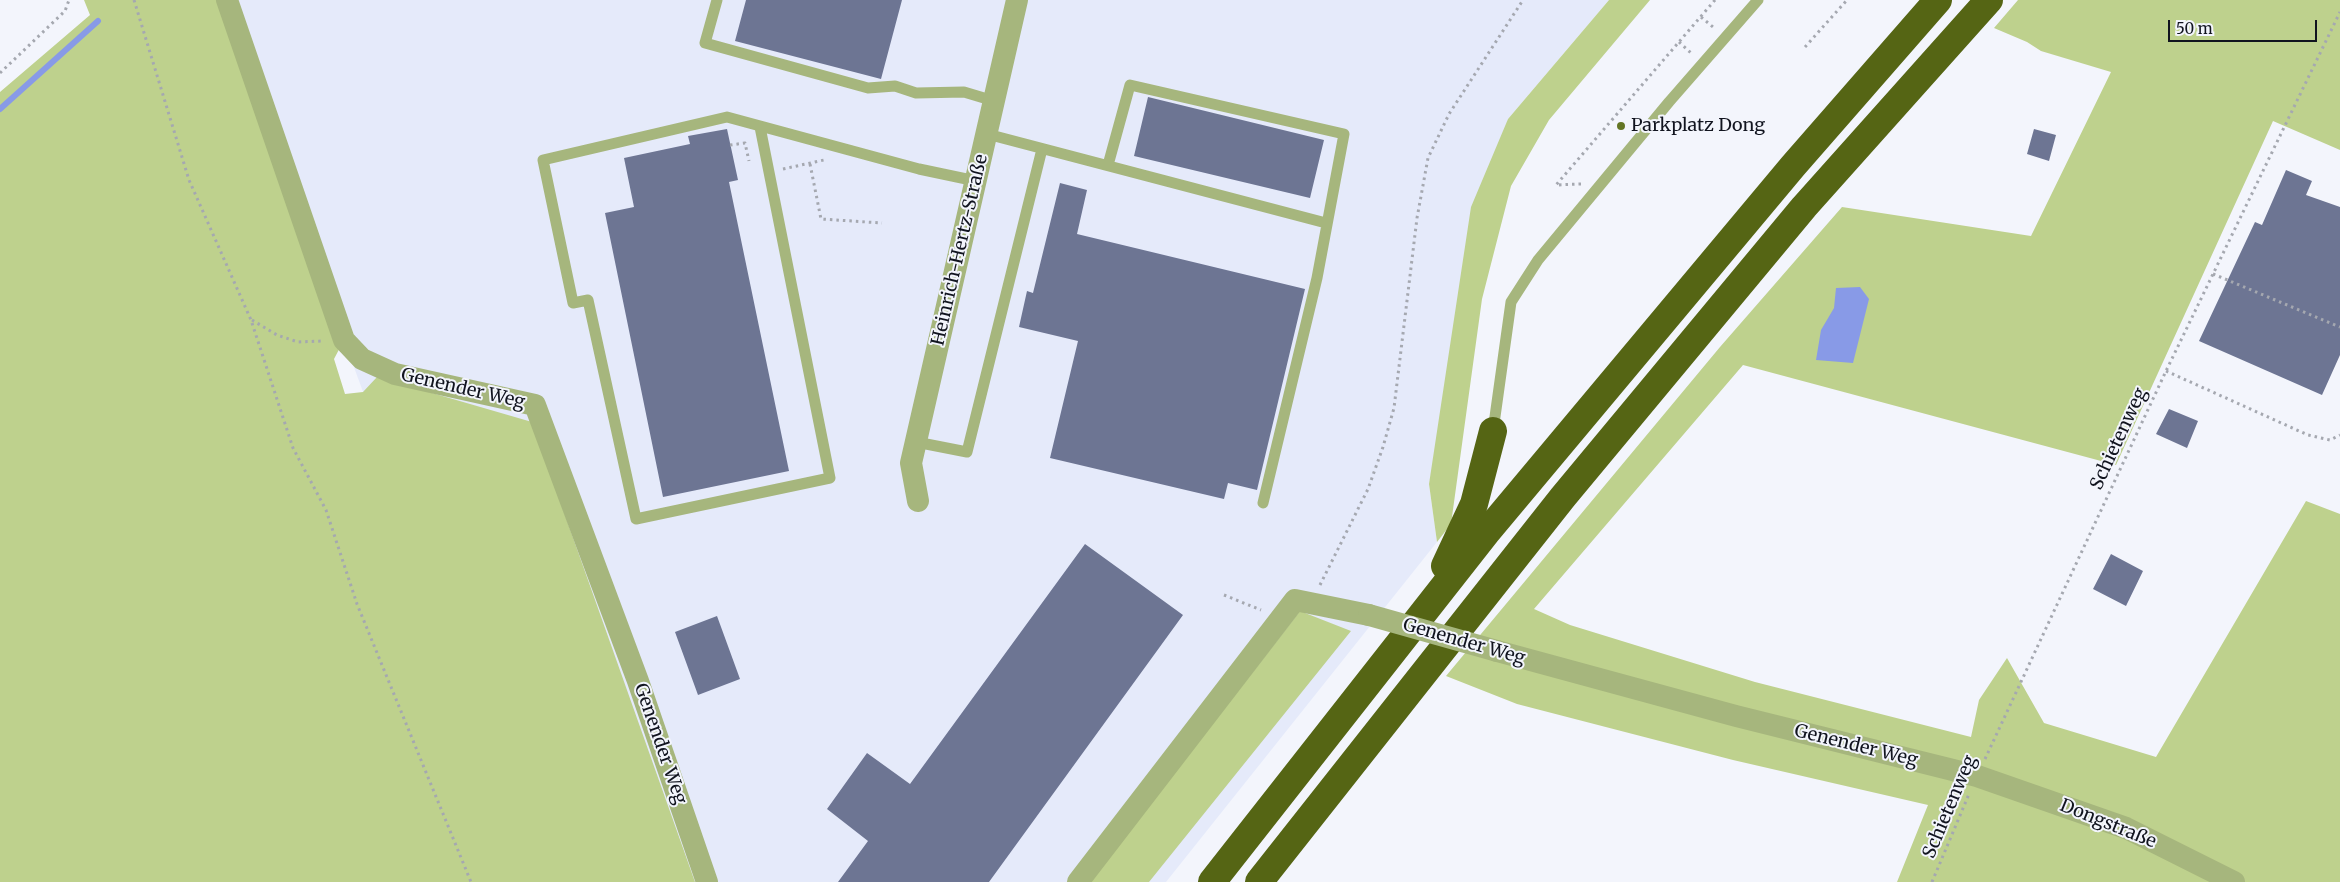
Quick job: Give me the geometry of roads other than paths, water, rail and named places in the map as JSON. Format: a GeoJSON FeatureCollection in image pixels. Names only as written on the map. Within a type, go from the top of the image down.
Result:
{"type":"FeatureCollection","features":[{"type":"Feature","properties":{"kind":"highway"},"geometry":{"type":"LineString","coordinates":[[1212,882],[1486,533],[1787,173],[1938,0]]}},
{"type":"Feature","properties":{"kind":"highway"},"geometry":{"type":"LineString","coordinates":[[1259,882],[1569,489],[1804,206],[1989,0]]}},
{"type":"Feature","properties":{"kind":"highway"},"geometry":{"type":"LineString","coordinates":[[1414,624],[1462,533],[1471,511],[1493,431]]}},
{"type":"Feature","properties":{"kind":"street","name":"Genender Weg"},"geometry":{"type":"LineString","coordinates":[[227,0],[344,340],[362,359],[395,374],[535,405],[638,681],[707,882]]}},
{"type":"Feature","properties":{"kind":"street","name":"Heinrich-Hertz-Straße"},"geometry":{"type":"LineString","coordinates":[[918,501],[911,463],[1017,0]]}},
{"type":"Feature","properties":{"kind":"street","name":"Genender Weg"},"geometry":{"type":"LineString","coordinates":[[1078,882],[1295,600],[1370,615],[1736,716],[1977,776]]}},
{"type":"Feature","properties":{"kind":"street","name":"Dongstraße"},"geometry":{"type":"LineString","coordinates":[[1977,776],[2126,828],[2234,882]]}},
{"type":"Feature","properties":{"kind":"lane"},"geometry":{"type":"LineString","coordinates":[[718,0],[705,43],[868,88],[895,86],[916,93],[964,92],[994,101]]}},
{"type":"Feature","properties":{"kind":"lane"},"geometry":{"type":"LineString","coordinates":[[1493,431],[1511,302],[1538,260],[1668,102],[1758,0]]}},
{"type":"Feature","properties":{"kind":"lane"},"geometry":{"type":"LineString","coordinates":[[1108,165],[1130,85],[1344,134],[1317,278],[1263,503]]}},
{"type":"Feature","properties":{"kind":"lane"},"geometry":{"type":"LineString","coordinates":[[760,127],[830,478],[636,519],[588,300],[573,303],[543,160],[727,117],[919,169],[976,181]]}},
{"type":"Feature","properties":{"kind":"lane"},"geometry":{"type":"LineString","coordinates":[[987,134],[1326,222]]}},
{"type":"Feature","properties":{"kind":"lane"},"geometry":{"type":"LineString","coordinates":[[916,442],[967,452],[1042,149]]}},
{"type":"Feature","properties":{"kind":"water"},"geometry":{"type":"Polygon","coordinates":[[[1860,287],[1869,299],[1853,363],[1816,360],[1821,330],[1834,308],[1836,288],[1860,287]]]}},
{"type":"Feature","properties":{"kind":"waterway"},"geometry":{"type":"LineString","coordinates":[[0,109],[98,21]]}},
{"type":"Feature","properties":{"kind":"place","name":"Parkplatz Dong"},"geometry":{"type":"Point","coordinates":[1621,126]}}]}
